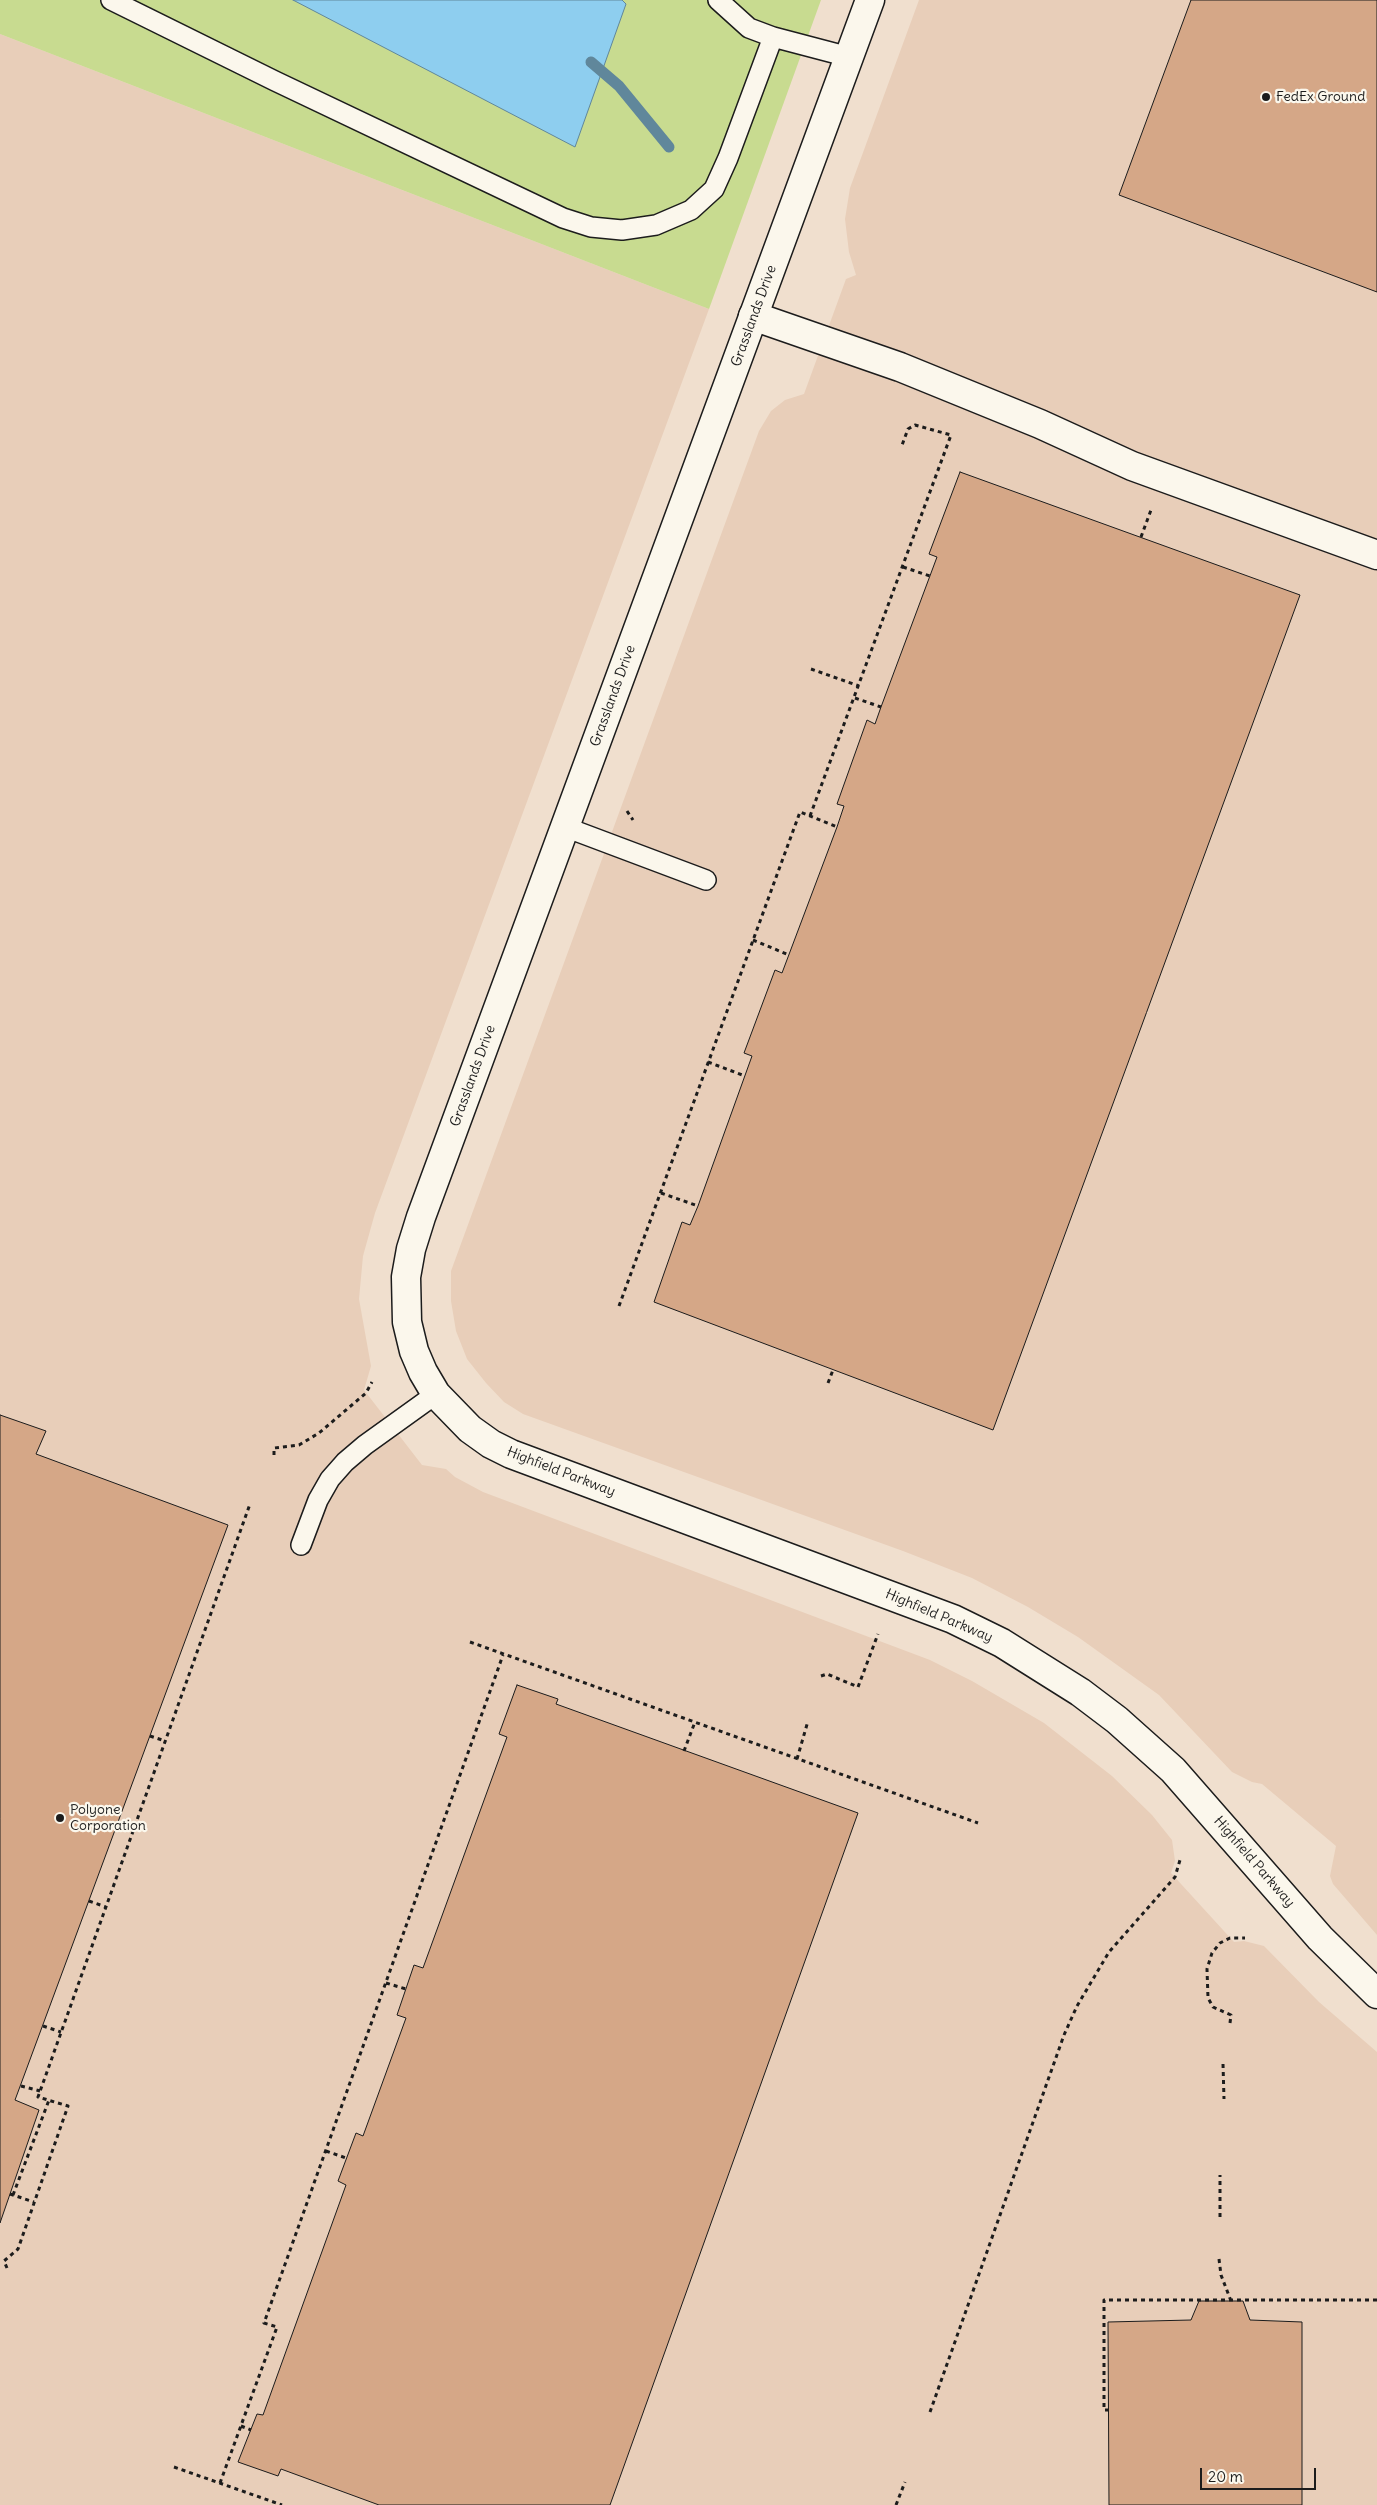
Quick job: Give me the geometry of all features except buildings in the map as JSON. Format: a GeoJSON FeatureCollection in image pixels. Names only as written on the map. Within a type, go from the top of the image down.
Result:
{"type":"FeatureCollection","features":[{"type":"Feature","properties":{"kind":"street","name":"Grasslands Drive"},"geometry":{"type":"LineString","coordinates":[[436,1394],[417,1358],[407,1322],[406,1277],[411,1249],[870,0]]}},
{"type":"Feature","properties":{"kind":"street"},"geometry":{"type":"LineString","coordinates":[[754,316],[900,367],[1040,424],[1132,466],[1377,555]]}},
{"type":"Feature","properties":{"kind":"street","name":"Highfield Parkway"},"geometry":{"type":"LineString","coordinates":[[436,1394],[470,1429],[511,1454],[953,1619],[1002,1643],[1043,1668],[1117,1720],[1173,1770],[1320,1938],[1377,1994]]}},
{"type":"Feature","properties":{"kind":"lane"},"geometry":{"type":"LineString","coordinates":[[111,0],[275,81],[562,218],[592,228],[622,230],[656,225],[691,210],[714,189],[728,158],[773,37]]}},
{"type":"Feature","properties":{"kind":"lane"},"geometry":{"type":"LineString","coordinates":[[718,0],[749,28],[773,37],[849,57]]}},
{"type":"Feature","properties":{"kind":"lane"},"geometry":{"type":"LineString","coordinates":[[565,826],[706,880]]}},
{"type":"Feature","properties":{"kind":"lane"},"geometry":{"type":"LineString","coordinates":[[301,1545],[318,1500],[330,1479],[345,1462],[365,1445],[436,1394]]}},
{"type":"Feature","properties":{"kind":"path"},"geometry":{"type":"LineString","coordinates":[[810,816],[951,435],[915,425],[908,429],[901,448]]}},
{"type":"Feature","properties":{"kind":"path"},"geometry":{"type":"LineString","coordinates":[[1141,537],[1153,504]]}},
{"type":"Feature","properties":{"kind":"path"},"geometry":{"type":"LineString","coordinates":[[903,566],[930,576]]}},
{"type":"Feature","properties":{"kind":"path"},"geometry":{"type":"LineString","coordinates":[[811,669],[859,686]]}},
{"type":"Feature","properties":{"kind":"path"},"geometry":{"type":"LineString","coordinates":[[854,698],[881,708]]}},
{"type":"Feature","properties":{"kind":"path"},"geometry":{"type":"LineString","coordinates":[[619,1306],[800,812],[836,827]]}},
{"type":"Feature","properties":{"kind":"path"},"geometry":{"type":"LineString","coordinates":[[753,940],[789,955]]}},
{"type":"Feature","properties":{"kind":"path"},"geometry":{"type":"LineString","coordinates":[[708,1062],[745,1076]]}},
{"type":"Feature","properties":{"kind":"path"},"geometry":{"type":"LineString","coordinates":[[661,1193],[698,1206]]}},
{"type":"Feature","properties":{"kind":"path"},"geometry":{"type":"LineString","coordinates":[[828,1383],[833,1370]]}},
{"type":"Feature","properties":{"kind":"path"},"geometry":{"type":"LineString","coordinates":[[274,1455],[274,1448],[299,1444],[319,1433],[366,1393],[372,1382]]}},
{"type":"Feature","properties":{"kind":"path"},"geometry":{"type":"LineString","coordinates":[[7,2268],[2,2261],[18,2249],[68,2106],[38,2096],[250,1504]]}},
{"type":"Feature","properties":{"kind":"path"},"geometry":{"type":"LineString","coordinates":[[821,1676],[827,1674],[858,1687],[878,1634]]}},
{"type":"Feature","properties":{"kind":"path"},"geometry":{"type":"LineString","coordinates":[[470,1642],[978,1823]]}},
{"type":"Feature","properties":{"kind":"path"},"geometry":{"type":"LineString","coordinates":[[220,2483],[276,2327],[264,2323],[503,1655]]}},
{"type":"Feature","properties":{"kind":"path"},"geometry":{"type":"LineString","coordinates":[[796,1758],[808,1721]]}},
{"type":"Feature","properties":{"kind":"path"},"geometry":{"type":"LineString","coordinates":[[684,1750],[695,1722]]}},
{"type":"Feature","properties":{"kind":"path"},"geometry":{"type":"LineString","coordinates":[[150,1736],[166,1741]]}},
{"type":"Feature","properties":{"kind":"path"},"geometry":{"type":"LineString","coordinates":[[930,2412],[1064,2035],[1077,2006],[1109,1952],[1175,1877],[1180,1860]]}},
{"type":"Feature","properties":{"kind":"path"},"geometry":{"type":"LineString","coordinates":[[89,1901],[106,1907]]}},
{"type":"Feature","properties":{"kind":"path"},"geometry":{"type":"LineString","coordinates":[[1230,2023],[1231,2015],[1213,2007],[1208,1998],[1207,1969],[1212,1953],[1220,1943],[1230,1938],[1245,1938]]}},
{"type":"Feature","properties":{"kind":"path"},"geometry":{"type":"LineString","coordinates":[[386,1983],[406,1989]]}},
{"type":"Feature","properties":{"kind":"path"},"geometry":{"type":"LineString","coordinates":[[43,2026],[61,2032]]}},
{"type":"Feature","properties":{"kind":"path"},"geometry":{"type":"LineString","coordinates":[[1223,2064],[1224,2099]]}},
{"type":"Feature","properties":{"kind":"path"},"geometry":{"type":"LineString","coordinates":[[20,2086],[40,2091]]}},
{"type":"Feature","properties":{"kind":"path"},"geometry":{"type":"LineString","coordinates":[[34,2202],[12,2194],[48,2100]]}},
{"type":"Feature","properties":{"kind":"path"},"geometry":{"type":"LineString","coordinates":[[326,2150],[346,2158]]}},
{"type":"Feature","properties":{"kind":"path"},"geometry":{"type":"LineString","coordinates":[[1220,2175],[1220,2217]]}},
{"type":"Feature","properties":{"kind":"path"},"geometry":{"type":"LineString","coordinates":[[1219,2259],[1221,2275],[1231,2300]]}},
{"type":"Feature","properties":{"kind":"path"},"geometry":{"type":"LineString","coordinates":[[1109,2410],[1104,2410],[1104,2300],[1377,2300]]}},
{"type":"Feature","properties":{"kind":"path"},"geometry":{"type":"LineString","coordinates":[[241,2426],[251,2430]]}},
{"type":"Feature","properties":{"kind":"path"},"geometry":{"type":"LineString","coordinates":[[174,2467],[282,2505]]}},
{"type":"Feature","properties":{"kind":"path"},"geometry":{"type":"LineString","coordinates":[[896,2505],[905,2482]]}},
{"type":"Feature","properties":{"kind":"shaded area"},"geometry":{"type":"Polygon","coordinates":[[[919,0],[1377,0],[1377,1935],[1333,1884],[1330,1876],[1336,1846],[1262,1784],[1252,1782],[1232,1772],[1159,1695],[1078,1637],[1028,1607],[972,1578],[903,1551],[523,1414],[504,1402],[486,1383],[467,1359],[456,1331],[451,1301],[451,1271],[759,431],[771,411],[785,400],[804,394],[846,279],[856,275],[849,252],[845,219],[850,188],[919,0]]]}},
{"type":"Feature","properties":{"kind":"shaded area"},"geometry":{"type":"Polygon","coordinates":[[[0,34],[709,309],[375,1213],[363,1256],[359,1299],[371,1366],[364,1390],[422,1465],[446,1469],[455,1477],[483,1492],[930,1660],[972,1681],[1044,1723],[1112,1776],[1152,1815],[1172,1840],[1175,1861],[1171,1873],[1234,1942],[1244,1941],[1264,1946],[1319,2002],[1377,2052],[1377,2505],[0,2505],[0,34]]]}},
{"type":"Feature","properties":{"kind":"green space"},"geometry":{"type":"Polygon","coordinates":[[[0,0],[821,0],[709,309],[0,34],[0,0]]]}},
{"type":"Feature","properties":{"kind":"water"},"geometry":{"type":"Polygon","coordinates":[[[293,0],[622,0],[626,4],[575,147],[293,0]]]}},
{"type":"Feature","properties":{"kind":"waterway"},"geometry":{"type":"LineString","coordinates":[[591,62],[619,86],[669,147]]}},
{"type":"Feature","properties":{"kind":"place","name":"FedEx Ground"},"geometry":{"type":"Point","coordinates":[1266,97]}},
{"type":"Feature","properties":{"kind":"place","name":"Polyone Corporation"},"geometry":{"type":"Point","coordinates":[60,1818]}}]}
